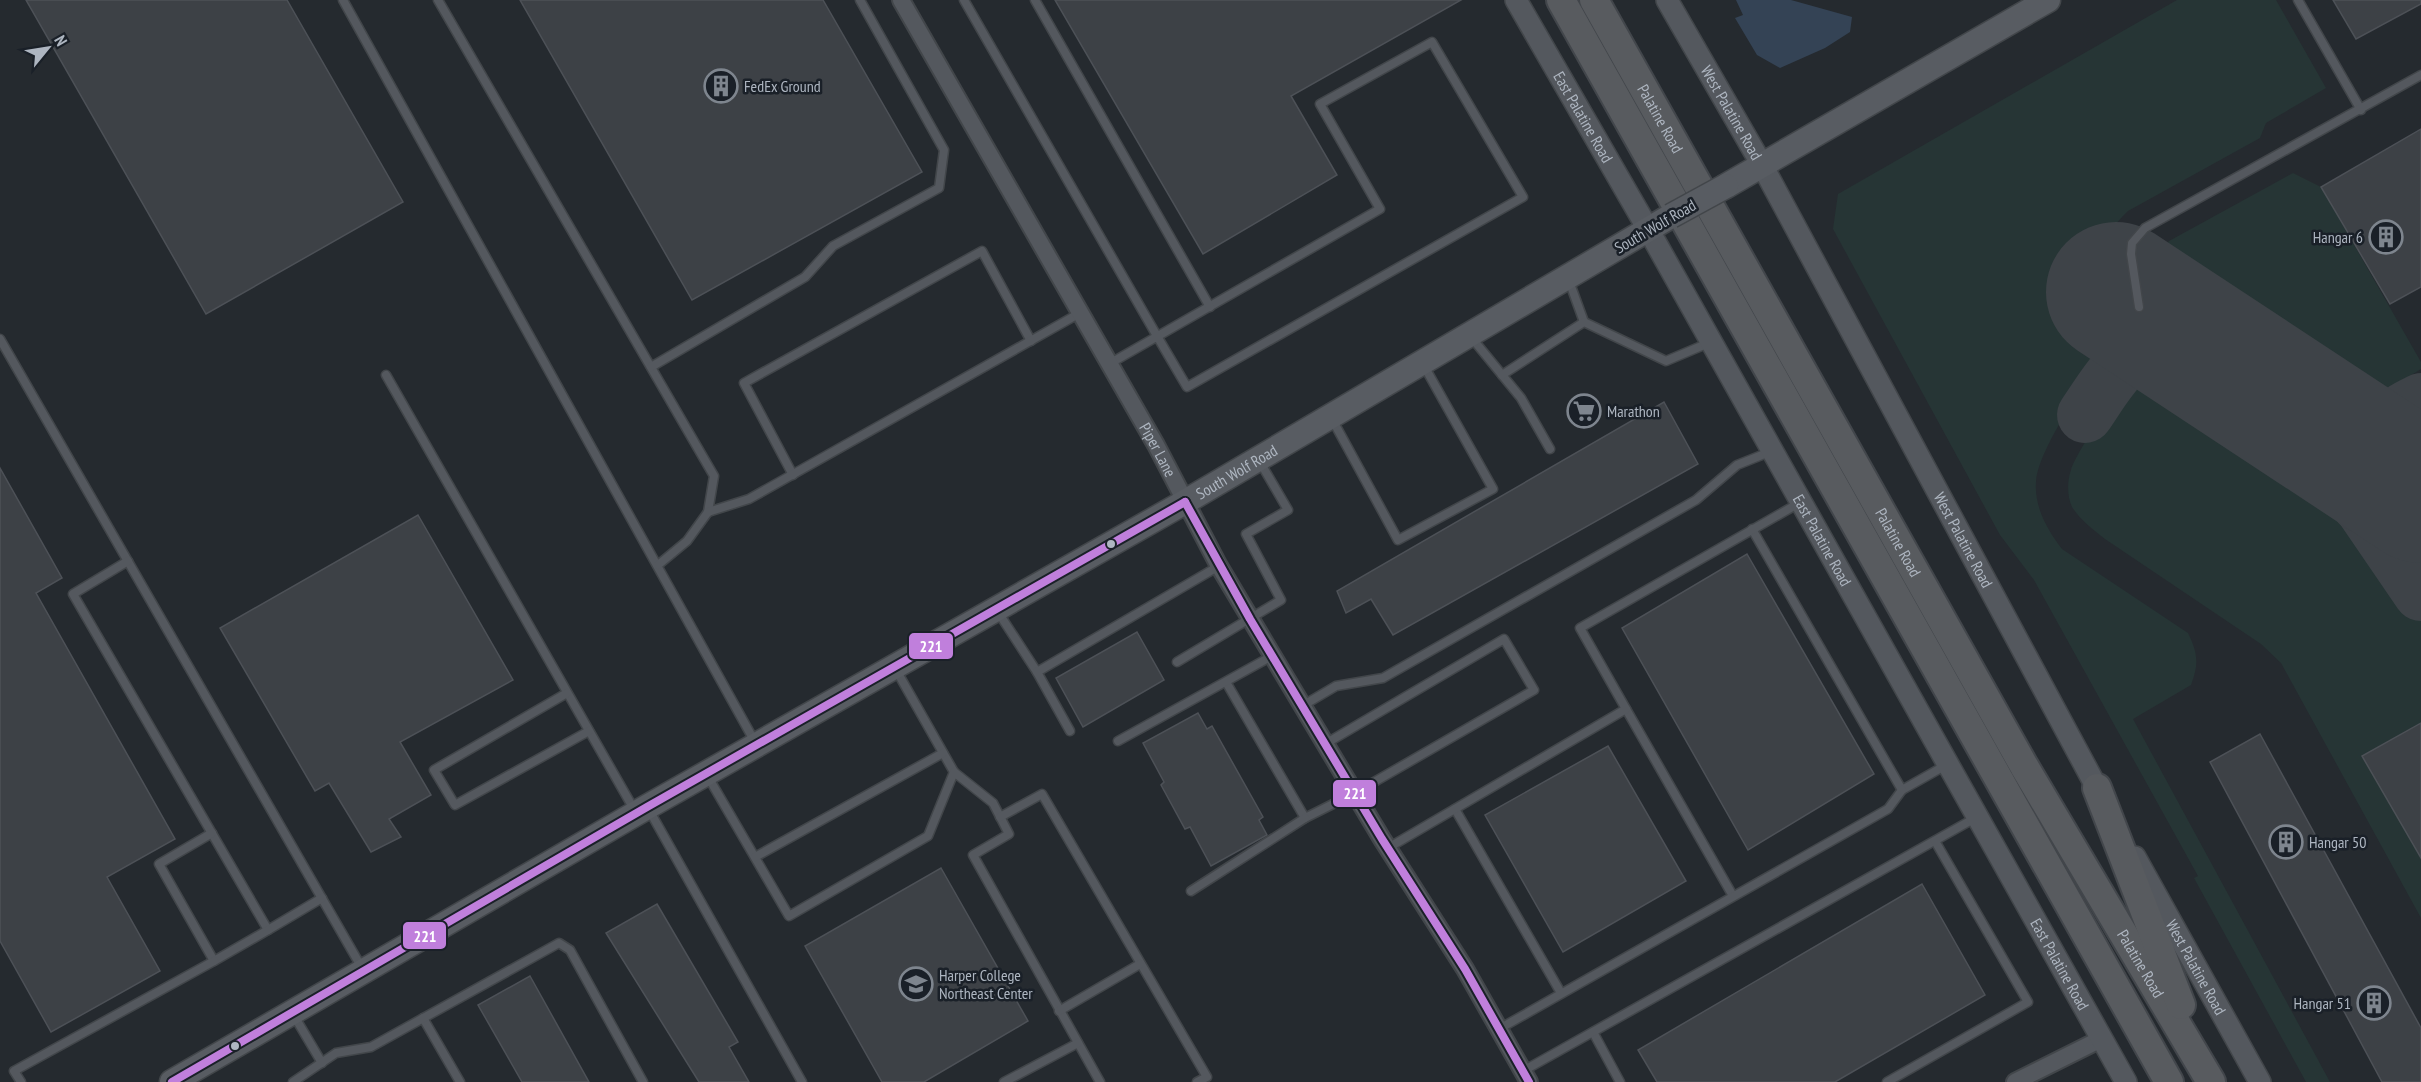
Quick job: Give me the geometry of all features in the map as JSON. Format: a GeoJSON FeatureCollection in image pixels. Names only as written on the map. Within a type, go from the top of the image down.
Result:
{"type":"FeatureCollection","features":[{"type":"Feature","properties":{"kind":"highway","name":"Palatine Road"},"geometry":{"type":"LineString","coordinates":[[1561,0],[2169,1082]]}},
{"type":"Feature","properties":{"kind":"highway","name":"Palatine Road"},"geometry":{"type":"LineString","coordinates":[[1594,0],[2018,756],[2211,1082]]}},
{"type":"Feature","properties":{"kind":"highway"},"geometry":{"type":"LineString","coordinates":[[2097,788],[2211,1082]]}},
{"type":"Feature","properties":{"kind":"main road","name":"South Wolf Road"},"geometry":{"type":"LineString","coordinates":[[172,1082],[642,810],[1185,502],[1648,229],[2048,0]]}},
{"type":"Feature","properties":{"kind":"street","name":"Piper Lane"},"geometry":{"type":"LineString","coordinates":[[901,0],[1109,364],[1219,566],[1388,848],[1465,969],[1526,1077]]}},
{"type":"Feature","properties":{"kind":"street","name":"East Palatine Road"},"geometry":{"type":"LineString","coordinates":[[1516,0],[1648,229],[2126,1082]]}},
{"type":"Feature","properties":{"kind":"street","name":"West Palatine Road"},"geometry":{"type":"LineString","coordinates":[[1667,0],[1762,165],[2097,788],[2260,1082]]}},
{"type":"Feature","properties":{"kind":"street"},"geometry":{"type":"LineString","coordinates":[[2016,1082],[2101,1039]]}},
{"type":"Feature","properties":{"kind":"lane"},"geometry":{"type":"LineString","coordinates":[[343,0],[757,745]]}},
{"type":"Feature","properties":{"kind":"lane"},"geometry":{"type":"LineString","coordinates":[[438,0],[714,476],[708,512],[687,541],[658,565]]}},
{"type":"Feature","properties":{"kind":"lane"},"geometry":{"type":"LineString","coordinates":[[651,368],[805,277],[833,246],[939,188],[944,150],[860,0]]}},
{"type":"Feature","properties":{"kind":"lane"},"geometry":{"type":"LineString","coordinates":[[964,0],[1157,336],[1186,387],[1523,197],[1432,42],[1320,104],[1380,209],[1210,307],[1157,336],[1109,364]]}},
{"type":"Feature","properties":{"kind":"lane"},"geometry":{"type":"LineString","coordinates":[[1035,0],[1210,307]]}},
{"type":"Feature","properties":{"kind":"lane"},"geometry":{"type":"LineString","coordinates":[[2298,0],[2361,110]]}},
{"type":"Feature","properties":{"kind":"lane"},"geometry":{"type":"LineString","coordinates":[[2139,307],[2131,254],[2132,243],[2145,228],[2421,75]]}},
{"type":"Feature","properties":{"kind":"lane"},"geometry":{"type":"LineString","coordinates":[[793,475],[744,383],[982,251],[1031,341]]}},
{"type":"Feature","properties":{"kind":"lane"},"geometry":{"type":"LineString","coordinates":[[1568,277],[1584,322],[1666,361],[1711,342]]}},
{"type":"Feature","properties":{"kind":"lane"},"geometry":{"type":"LineString","coordinates":[[708,512],[749,499],[1080,313]]}},
{"type":"Feature","properties":{"kind":"lane"},"geometry":{"type":"LineString","coordinates":[[1502,375],[1584,322]]}},
{"type":"Feature","properties":{"kind":"lane"},"geometry":{"type":"LineString","coordinates":[[1469,335],[1521,398],[1550,449]]}},
{"type":"Feature","properties":{"kind":"lane"},"geometry":{"type":"LineString","coordinates":[[0,339],[364,971]]}},
{"type":"Feature","properties":{"kind":"lane"},"geometry":{"type":"LineString","coordinates":[[1331,416],[1398,540],[1493,489],[1422,362]]}},
{"type":"Feature","properties":{"kind":"lane"},"geometry":{"type":"LineString","coordinates":[[386,375],[567,693],[642,810],[802,1082]]}},
{"type":"Feature","properties":{"kind":"lane"},"geometry":{"type":"LineString","coordinates":[[1302,706],[1336,686],[1383,678],[1696,500],[1737,465],[1772,451]]}},
{"type":"Feature","properties":{"kind":"lane"},"geometry":{"type":"LineString","coordinates":[[1178,662],[1281,600],[1246,534],[1288,510],[1258,459]]}},
{"type":"Feature","properties":{"kind":"lane"},"geometry":{"type":"LineString","coordinates":[[1733,896],[1580,628],[1801,502]]}},
{"type":"Feature","properties":{"kind":"lane"},"geometry":{"type":"LineString","coordinates":[[1752,529],[1902,790]]}},
{"type":"Feature","properties":{"kind":"lane"},"geometry":{"type":"LineString","coordinates":[[128,561],[73,594],[268,930]]}},
{"type":"Feature","properties":{"kind":"lane"},"geometry":{"type":"LineString","coordinates":[[1037,672],[1219,566]]}},
{"type":"Feature","properties":{"kind":"lane"},"geometry":{"type":"LineString","coordinates":[[996,609],[1037,672],[1070,731]]}},
{"type":"Feature","properties":{"kind":"lane"},"geometry":{"type":"LineString","coordinates":[[1191,891],[1305,818],[1355,793],[1534,690],[1504,639],[1325,744]]}},
{"type":"Feature","properties":{"kind":"lane"},"geometry":{"type":"LineString","coordinates":[[1119,741],[1272,656]]}},
{"type":"Feature","properties":{"kind":"lane"},"geometry":{"type":"LineString","coordinates":[[894,667],[954,772],[993,803],[1009,834],[973,855],[1100,1082]]}},
{"type":"Feature","properties":{"kind":"lane"},"geometry":{"type":"LineString","coordinates":[[1226,682],[1305,818]]}},
{"type":"Feature","properties":{"kind":"lane"},"geometry":{"type":"LineString","coordinates":[[567,693],[434,770],[455,805],[589,730]]}},
{"type":"Feature","properties":{"kind":"lane"},"geometry":{"type":"LineString","coordinates":[[1388,848],[1626,709]]}},
{"type":"Feature","properties":{"kind":"lane"},"geometry":{"type":"LineString","coordinates":[[755,857],[943,753]]}},
{"type":"Feature","properties":{"kind":"lane"},"geometry":{"type":"LineString","coordinates":[[1499,1029],[1888,809],[1902,790],[1948,764]]}},
{"type":"Feature","properties":{"kind":"lane"},"geometry":{"type":"LineString","coordinates":[[707,773],[789,916],[928,836],[954,772]]}},
{"type":"Feature","properties":{"kind":"lane"},"geometry":{"type":"LineString","coordinates":[[1000,817],[1042,794],[1207,1077],[1197,1082]]}},
{"type":"Feature","properties":{"kind":"lane"},"geometry":{"type":"LineString","coordinates":[[1455,809],[1561,993]]}},
{"type":"Feature","properties":{"kind":"lane"},"geometry":{"type":"LineString","coordinates":[[1526,1077],[1593,1032],[1977,817]]}},
{"type":"Feature","properties":{"kind":"lane"},"geometry":{"type":"LineString","coordinates":[[212,833],[159,864],[214,961]]}},
{"type":"Feature","properties":{"kind":"lane"},"geometry":{"type":"LineString","coordinates":[[1887,1082],[2028,1002],[1935,841]]}},
{"type":"Feature","properties":{"kind":"lane"},"geometry":{"type":"LineString","coordinates":[[21,1082],[14,1071],[214,961],[322,898]]}},
{"type":"Feature","properties":{"kind":"lane"},"geometry":{"type":"LineString","coordinates":[[293,1082],[336,1053],[371,1047],[559,943],[570,950],[643,1082]]}},
{"type":"Feature","properties":{"kind":"lane"},"geometry":{"type":"LineString","coordinates":[[1059,1011],[1140,964]]}},
{"type":"Feature","properties":{"kind":"lane"},"geometry":{"type":"LineString","coordinates":[[292,1012],[322,1063]]}},
{"type":"Feature","properties":{"kind":"lane"},"geometry":{"type":"LineString","coordinates":[[423,1018],[460,1082]]}},
{"type":"Feature","properties":{"kind":"lane"},"geometry":{"type":"LineString","coordinates":[[1593,1032],[1620,1082]]}},
{"type":"Feature","properties":{"kind":"lane"},"geometry":{"type":"LineString","coordinates":[[1004,1082],[1078,1043]]}},
{"type":"Feature","properties":{"kind":"shaded area"},"geometry":{"type":"Polygon","coordinates":[[[2177,0],[2276,0],[2326,88],[2266,123],[2260,138],[2128,211],[2115,226],[2106,242],[2103,259],[2108,278],[2124,308],[2123,327],[2072,403],[2048,446],[2036,482],[2037,500],[2047,526],[2062,549],[2188,633],[2196,659],[2191,685],[2133,719],[2330,1082],[2306,1082],[2194,878],[2198,876],[2034,580],[2000,535],[1833,229],[1838,194],[2177,0]]]}},
{"type":"Feature","properties":{"kind":"shaded area"},"geometry":{"type":"Polygon","coordinates":[[[2293,173],[2321,187],[2421,362],[2421,369],[2365,400],[2341,404],[2329,402],[2172,301],[2159,278],[2158,264],[2169,241],[2293,173]]]}},
{"type":"Feature","properties":{"kind":"shaded area"},"geometry":{"type":"Polygon","coordinates":[[[2175,370],[2214,383],[2303,442],[2421,608],[2421,723],[2362,756],[2421,858],[2421,918],[2281,663],[2261,644],[2105,539],[2072,507],[2068,488],[2071,470],[2081,449],[2109,407],[2135,380],[2155,373],[2175,370]]]}},
{"type":"Feature","properties":{"kind":"shaded area"},"geometry":{"type":"Polygon","coordinates":[[[2369,484],[2421,517],[2421,578],[2379,518],[2369,493],[2369,484]]]}},
{"type":"Feature","properties":{"kind":"water"},"geometry":{"type":"Polygon","coordinates":[[[1736,0],[1791,0],[1852,17],[1850,32],[1825,48],[1780,68],[1757,55],[1735,18],[1743,15],[1736,0]]]}},
{"type":"Feature","properties":{"kind":"building"},"geometry":{"type":"Polygon","coordinates":[[[26,0],[287,0],[403,202],[206,314],[26,0]]]}},
{"type":"Feature","properties":{"kind":"building","name":"FedEx Ground"},"geometry":{"type":"Polygon","coordinates":[[[520,0],[823,0],[922,172],[692,300],[520,0]]]}},
{"type":"Feature","properties":{"kind":"building"},"geometry":{"type":"Polygon","coordinates":[[[1055,0],[1461,0],[1291,96],[1337,175],[1203,254],[1055,0]]]}},
{"type":"Feature","properties":{"kind":"building"},"geometry":{"type":"Polygon","coordinates":[[[2333,0],[2421,0],[2421,4],[2356,39],[2333,0]]]}},
{"type":"Feature","properties":{"kind":"building","name":"Hangar 6"},"geometry":{"type":"Polygon","coordinates":[[[2421,129],[2421,287],[2390,304],[2321,187],[2421,129]]]}},
{"type":"Feature","properties":{"kind":"building"},"geometry":{"type":"Polygon","coordinates":[[[1664,402],[1698,464],[1393,635],[1371,599],[1346,613],[1337,591],[1664,402]]]}},
{"type":"Feature","properties":{"kind":"building"},"geometry":{"type":"Polygon","coordinates":[[[0,468],[62,578],[36,593],[175,839],[107,877],[160,971],[51,1032],[0,941],[0,468]]]}},
{"type":"Feature","properties":{"kind":"building"},"geometry":{"type":"Polygon","coordinates":[[[418,515],[513,680],[400,742],[431,795],[389,819],[401,837],[371,852],[329,783],[315,791],[220,628],[418,515]]]}},
{"type":"Feature","properties":{"kind":"building"},"geometry":{"type":"Polygon","coordinates":[[[1747,554],[1874,774],[1748,850],[1622,628],[1747,554]]]}},
{"type":"Feature","properties":{"kind":"building"},"geometry":{"type":"Polygon","coordinates":[[[1137,632],[1164,680],[1083,727],[1056,678],[1137,632]]]}},
{"type":"Feature","properties":{"kind":"building"},"geometry":{"type":"Polygon","coordinates":[[[1198,713],[1207,729],[1212,726],[1263,817],[1259,820],[1267,835],[1211,866],[1190,827],[1185,829],[1161,785],[1164,782],[1143,743],[1198,713]]]}},
{"type":"Feature","properties":{"kind":"building"},"geometry":{"type":"Polygon","coordinates":[[[2421,723],[2421,858],[2362,756],[2421,723]]]}},
{"type":"Feature","properties":{"kind":"building"},"geometry":{"type":"Polygon","coordinates":[[[2260,734],[2421,1028],[2421,1082],[2382,1082],[2210,762],[2260,734]]]}},
{"type":"Feature","properties":{"kind":"building"},"geometry":{"type":"Polygon","coordinates":[[[1608,746],[1686,881],[1563,952],[1485,815],[1608,746]]]}},
{"type":"Feature","properties":{"kind":"building","name":"Harper College Northeast Center"},"geometry":{"type":"Polygon","coordinates":[[[941,868],[1028,1021],[924,1082],[882,1082],[805,946],[941,868]]]}},
{"type":"Feature","properties":{"kind":"building"},"geometry":{"type":"Polygon","coordinates":[[[1922,884],[1985,995],[1835,1082],[1657,1082],[1638,1050],[1922,884]]]}},
{"type":"Feature","properties":{"kind":"building"},"geometry":{"type":"Polygon","coordinates":[[[657,904],[738,1042],[729,1047],[749,1082],[699,1082],[606,933],[657,904]]]}},
{"type":"Feature","properties":{"kind":"building"},"geometry":{"type":"Polygon","coordinates":[[[530,976],[589,1082],[522,1082],[478,1005],[530,976]]]}},
{"type":"Feature","properties":{"kind":"taxiway"},"geometry":{"type":"LineString","coordinates":[[2085,415],[2118,369],[2139,352],[2151,346],[2166,343],[2203,349]]}},
{"type":"Feature","properties":{"kind":"taxiway"},"geometry":{"type":"LineString","coordinates":[[2359,504],[2355,479],[2364,462],[2395,418],[2421,401]]}},
{"type":"Feature","properties":{"kind":"taxiway"},"geometry":{"type":"LineString","coordinates":[[2296,410],[2421,593]]}},
{"type":"Feature","properties":{"kind":"runway"},"geometry":{"type":"LineString","coordinates":[[2116,292],[2421,493]]}},
{"type":"Feature","properties":{"kind":"transit line","name":"221"},"geometry":{"type":"LineString","coordinates":[[1185,502],[1250,619],[1382,839],[1465,969],[1529,1082]]}},
{"type":"Feature","properties":{"kind":"transit line","name":"221"},"geometry":{"type":"LineString","coordinates":[[172,1082],[647,807],[1185,502]]}},
{"type":"Feature","properties":{"kind":"place","name":"FedEx Ground"},"geometry":{"type":"Point","coordinates":[721,86]}},
{"type":"Feature","properties":{"kind":"place","name":"Hangar 6"},"geometry":{"type":"Point","coordinates":[2386,237]}},
{"type":"Feature","properties":{"kind":"place","name":"Marathon"},"geometry":{"type":"Point","coordinates":[1584,411]}},
{"type":"Feature","properties":{"kind":"place","name":"Hangar 50"},"geometry":{"type":"Point","coordinates":[2286,842]}},
{"type":"Feature","properties":{"kind":"place","name":"Harper College Northeast Center"},"geometry":{"type":"Point","coordinates":[916,984]}},
{"type":"Feature","properties":{"kind":"place","name":"Hangar 51"},"geometry":{"type":"Point","coordinates":[2374,1003]}}]}
